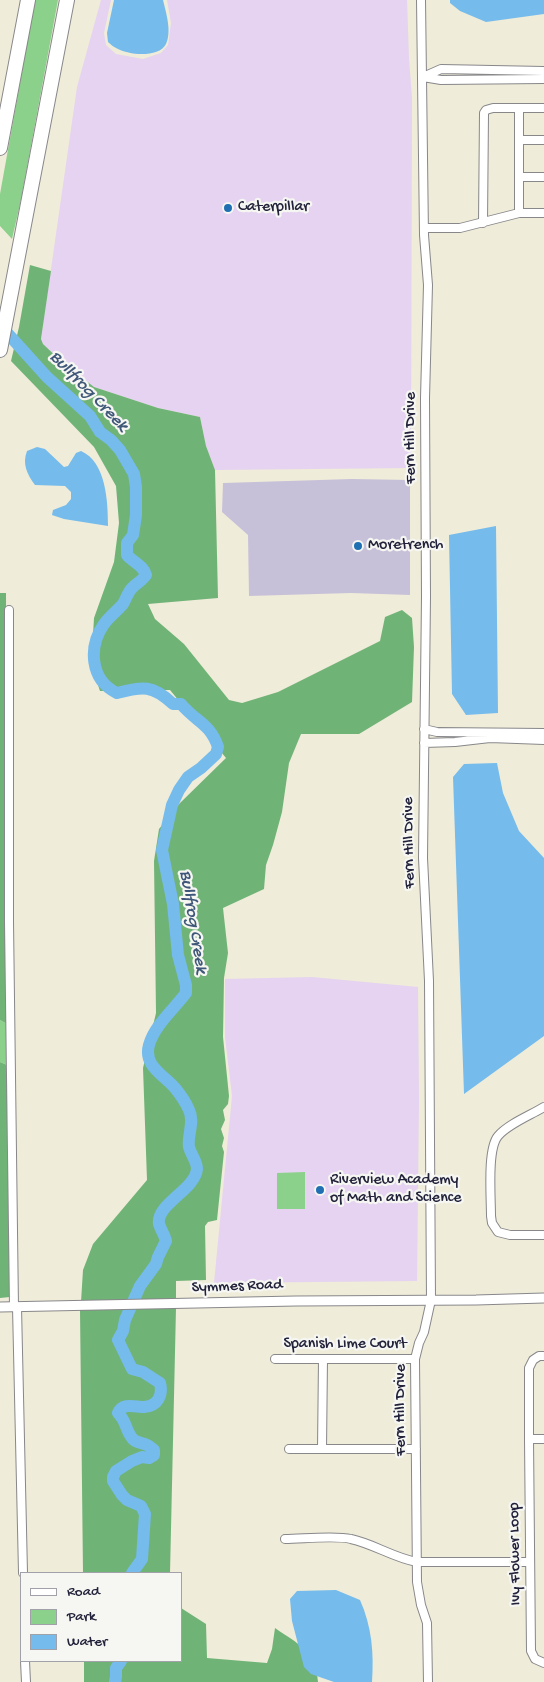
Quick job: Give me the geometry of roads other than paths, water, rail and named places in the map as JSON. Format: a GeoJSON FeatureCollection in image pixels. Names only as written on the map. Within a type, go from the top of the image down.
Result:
{"type":"FeatureCollection","features":[{"type":"Feature","properties":{"kind":"highway"},"geometry":{"type":"LineString","coordinates":[[22,0],[22,36]]}},
{"type":"Feature","properties":{"kind":"highway"},"geometry":{"type":"LineString","coordinates":[[0,148],[28,0]]}},
{"type":"Feature","properties":{"kind":"highway"},"geometry":{"type":"LineString","coordinates":[[0,350],[66,0]]}},
{"type":"Feature","properties":{"kind":"street","name":"Fern Hill Drive"},"geometry":{"type":"LineString","coordinates":[[421,0],[424,228],[428,285],[425,398],[426,597],[423,858],[429,981],[431,1300],[416,1359],[416,1449],[417,1582],[421,1605],[427,1623],[428,1682]]}},
{"type":"Feature","properties":{"kind":"street"},"geometry":{"type":"LineString","coordinates":[[423,77],[441,69],[544,71]]}},
{"type":"Feature","properties":{"kind":"street"},"geometry":{"type":"LineString","coordinates":[[506,70],[506,79]]}},
{"type":"Feature","properties":{"kind":"street"},"geometry":{"type":"LineString","coordinates":[[423,77],[441,80],[544,79]]}},
{"type":"Feature","properties":{"kind":"street"},"geometry":{"type":"LineString","coordinates":[[483,223],[484,113],[486,110],[493,108],[544,108]]}},
{"type":"Feature","properties":{"kind":"street"},"geometry":{"type":"LineString","coordinates":[[519,108],[519,213]]}},
{"type":"Feature","properties":{"kind":"street"},"geometry":{"type":"LineString","coordinates":[[519,140],[544,140]]}},
{"type":"Feature","properties":{"kind":"street"},"geometry":{"type":"LineString","coordinates":[[519,177],[544,177]]}},
{"type":"Feature","properties":{"kind":"street"},"geometry":{"type":"LineString","coordinates":[[424,228],[460,228],[519,213],[544,212]]}},
{"type":"Feature","properties":{"kind":"street"},"geometry":{"type":"LineString","coordinates":[[9,610],[9,922],[23,1572]]}},
{"type":"Feature","properties":{"kind":"street"},"geometry":{"type":"LineString","coordinates":[[424,729],[437,732],[544,733]]}},
{"type":"Feature","properties":{"kind":"street"},"geometry":{"type":"LineString","coordinates":[[424,743],[490,738],[544,740]]}},
{"type":"Feature","properties":{"kind":"street"},"geometry":{"type":"LineString","coordinates":[[544,1108],[503,1131],[494,1141],[491,1155],[491,1216],[492,1224],[498,1232],[510,1235],[544,1235]]}},
{"type":"Feature","properties":{"kind":"street","name":"Symmes Road"},"geometry":{"type":"LineString","coordinates":[[0,1307],[296,1300],[544,1298]]}},
{"type":"Feature","properties":{"kind":"street","name":"Symmes Road"},"geometry":{"type":"LineString","coordinates":[[476,1300],[544,1303]]}},
{"type":"Feature","properties":{"kind":"street","name":"Ivy Flower Loop"},"geometry":{"type":"LineString","coordinates":[[544,1356],[533,1360],[529,1368],[531,1651],[535,1658],[544,1662]]}},
{"type":"Feature","properties":{"kind":"street","name":"Spanish Lime Court"},"geometry":{"type":"LineString","coordinates":[[275,1359],[416,1359]]}},
{"type":"Feature","properties":{"kind":"street"},"geometry":{"type":"LineString","coordinates":[[322,1449],[323,1359]]}},
{"type":"Feature","properties":{"kind":"street"},"geometry":{"type":"LineString","coordinates":[[529,1439],[544,1439]]}},
{"type":"Feature","properties":{"kind":"street"},"geometry":{"type":"LineString","coordinates":[[289,1449],[416,1449]]}},
{"type":"Feature","properties":{"kind":"street"},"geometry":{"type":"LineString","coordinates":[[285,1539],[348,1538],[370,1544],[403,1560],[417,1562],[529,1562]]}},
{"type":"Feature","properties":{"kind":"street"},"geometry":{"type":"LineString","coordinates":[[25,1662],[26,1682]]}},
{"type":"Feature","properties":{"kind":"water"},"geometry":{"type":"Polygon","coordinates":[[[114,0],[163,0],[168,22],[168,39],[166,44],[157,52],[136,54],[123,51],[108,42],[107,33],[114,0]]]}},
{"type":"Feature","properties":{"kind":"water"},"geometry":{"type":"Polygon","coordinates":[[[450,0],[544,0],[544,14],[486,22],[460,11],[450,3],[450,0]]]}},
{"type":"Feature","properties":{"kind":"water"},"geometry":{"type":"Polygon","coordinates":[[[37,447],[45,449],[64,467],[68,466],[76,453],[81,451],[89,456],[101,473],[104,483],[108,526],[64,519],[52,515],[53,510],[66,505],[71,499],[71,492],[65,486],[35,485],[28,473],[25,460],[27,451],[37,447]]]}},
{"type":"Feature","properties":{"kind":"water"},"geometry":{"type":"Polygon","coordinates":[[[496,526],[498,713],[466,715],[452,694],[449,535],[496,526]]]}},
{"type":"Feature","properties":{"kind":"water"},"geometry":{"type":"Polygon","coordinates":[[[497,763],[503,793],[519,831],[544,858],[544,1036],[464,1094],[453,777],[464,764],[497,763]]]}},
{"type":"Feature","properties":{"kind":"water"},"geometry":{"type":"Polygon","coordinates":[[[336,1590],[360,1600],[364,1610],[371,1640],[372,1682],[334,1682],[311,1674],[304,1667],[292,1621],[290,1599],[297,1591],[336,1590]]]}},
{"type":"Feature","properties":{"kind":"waterway","name":"Bullfrog Creek"},"geometry":{"type":"LineString","coordinates":[[0,325],[47,377],[90,416],[100,432],[120,450],[134,474],[136,515],[133,535],[127,543],[127,555],[141,567],[146,575],[131,590],[123,604],[106,621],[99,633],[95,643],[94,662],[101,680],[117,693],[141,688],[153,690],[173,704],[181,704],[207,728],[218,747],[216,754],[188,777],[179,790],[172,805],[162,850],[173,904],[178,955],[186,985],[186,993],[155,1031],[148,1052],[149,1059],[156,1070],[175,1088],[189,1110],[191,1115],[189,1147],[197,1169],[195,1177],[190,1184],[163,1210],[159,1224],[166,1241],[156,1264],[140,1286],[118,1340],[132,1369],[143,1372],[160,1383],[161,1387],[160,1396],[153,1405],[144,1407],[126,1406],[118,1413],[133,1440],[148,1445],[154,1450],[154,1455],[149,1458],[142,1457],[132,1461],[116,1471],[113,1477],[113,1481],[122,1495],[127,1500],[141,1506],[145,1514],[142,1559],[133,1572]]}},
{"type":"Feature","properties":{"kind":"waterway","name":"Bullfrog Creek"},"geometry":{"type":"LineString","coordinates":[[115,1682],[116,1668],[120,1662]]}},
{"type":"Feature","properties":{"kind":"place","name":"Caterpillar"},"geometry":{"type":"Point","coordinates":[228,208]}},
{"type":"Feature","properties":{"kind":"place","name":"Moretrench"},"geometry":{"type":"Point","coordinates":[358,546]}},
{"type":"Feature","properties":{"kind":"place","name":"Riverview Academy of Math and Science"},"geometry":{"type":"Point","coordinates":[320,1190]}}]}
